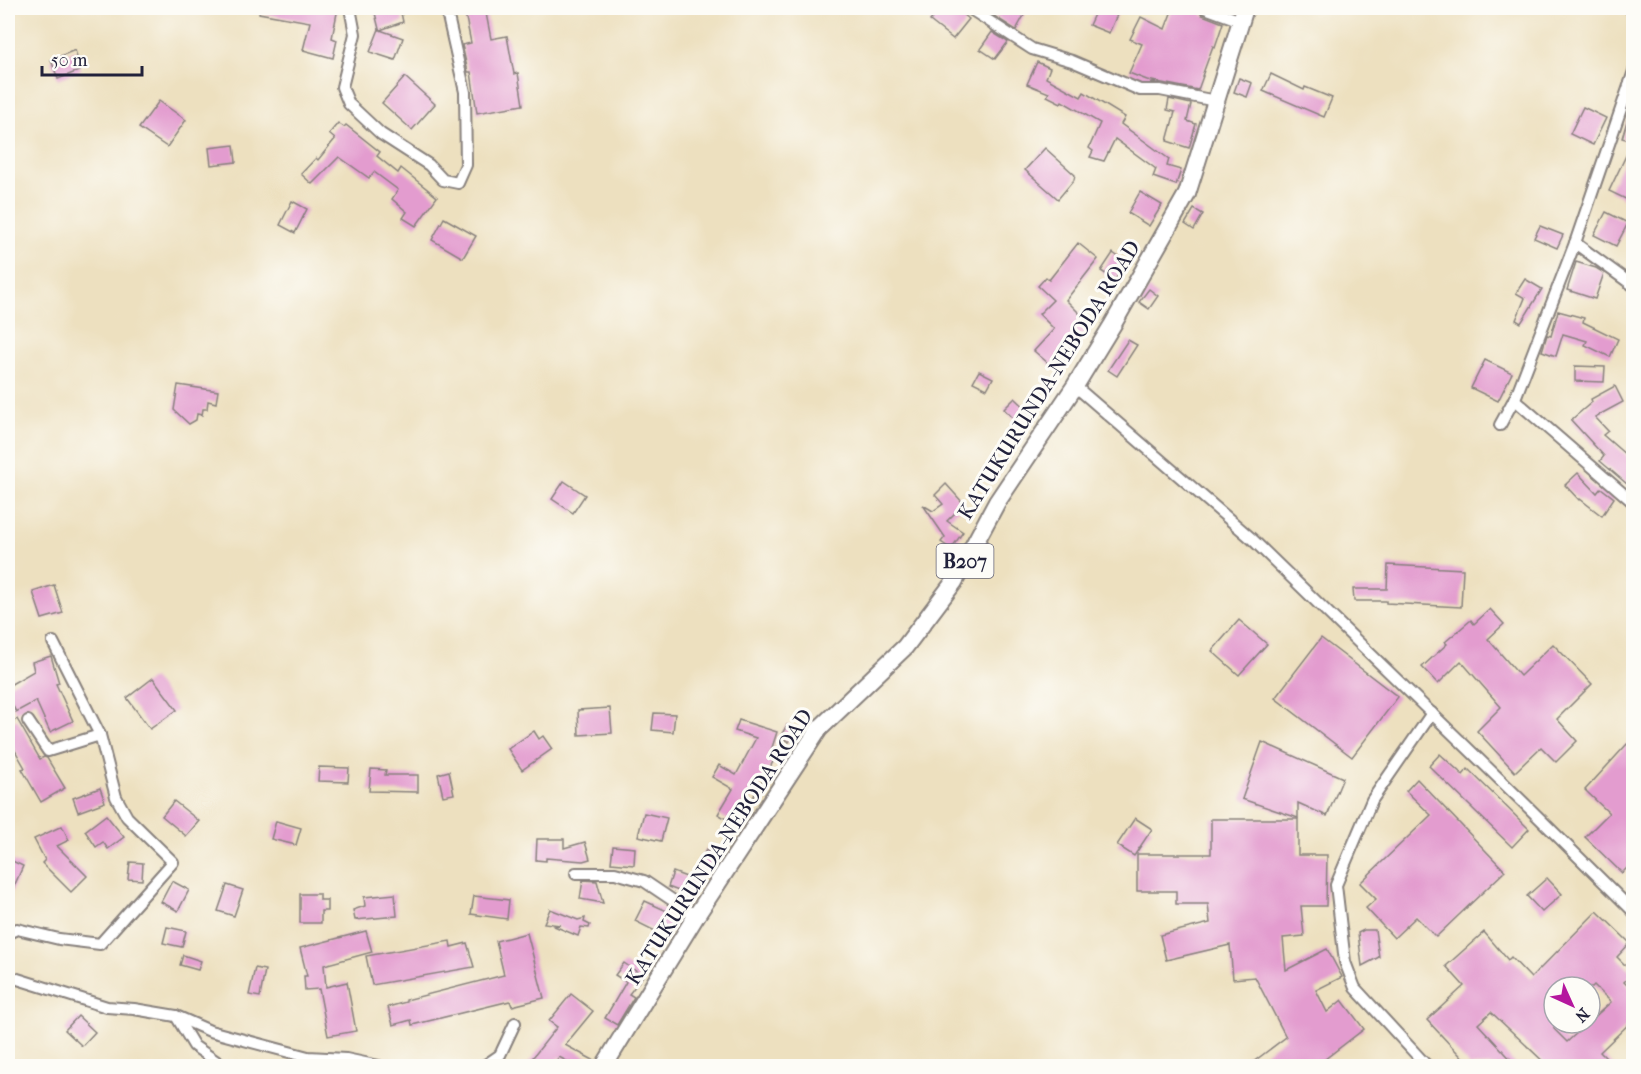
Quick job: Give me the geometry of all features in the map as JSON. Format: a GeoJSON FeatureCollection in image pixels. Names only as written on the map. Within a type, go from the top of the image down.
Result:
{"type":"FeatureCollection","features":[{"type":"Feature","properties":{"kind":"main road","name":"KATUKURUNDA-NEBODA ROAD"},"geometry":{"type":"LineString","coordinates":[[604,1066],[696,916],[819,729],[905,647],[954,582],[997,502],[1075,386],[1113,324],[1187,194],[1243,14]]}},
{"type":"Feature","properties":{"kind":"street"},"geometry":{"type":"LineString","coordinates":[[350,8],[355,34],[342,87],[348,104],[381,134],[429,165],[443,180],[458,183],[466,165],[465,92],[447,8]]}},
{"type":"Feature","properties":{"kind":"street"},"geometry":{"type":"LineString","coordinates":[[969,8],[1032,49],[1072,61],[1140,90],[1160,90],[1216,101]]}},
{"type":"Feature","properties":{"kind":"street"},"geometry":{"type":"LineString","coordinates":[[1205,8],[1243,14]]}},
{"type":"Feature","properties":{"kind":"street"},"geometry":{"type":"LineString","coordinates":[[1629,8],[1634,10]]}},
{"type":"Feature","properties":{"kind":"street"},"geometry":{"type":"LineString","coordinates":[[1500,425],[1514,399],[1575,243],[1634,71]]}},
{"type":"Feature","properties":{"kind":"street"},"geometry":{"type":"LineString","coordinates":[[1575,243],[1634,286]]}},
{"type":"Feature","properties":{"kind":"street"},"geometry":{"type":"LineString","coordinates":[[1075,386],[1252,539],[1634,912]]}},
{"type":"Feature","properties":{"kind":"street"},"geometry":{"type":"LineString","coordinates":[[1514,399],[1634,503]]}},
{"type":"Feature","properties":{"kind":"street"},"geometry":{"type":"LineString","coordinates":[[8,933],[17,929],[59,939],[100,944],[172,862],[127,817],[116,797],[100,735],[53,642]]}},
{"type":"Feature","properties":{"kind":"street"},"geometry":{"type":"LineString","coordinates":[[1427,1066],[1355,988],[1345,962],[1336,885],[1372,800],[1432,713]]}},
{"type":"Feature","properties":{"kind":"street"},"geometry":{"type":"LineString","coordinates":[[28,721],[48,751],[100,735]]}},
{"type":"Feature","properties":{"kind":"street"},"geometry":{"type":"LineString","coordinates":[[576,873],[615,873],[644,881],[696,916]]}},
{"type":"Feature","properties":{"kind":"street"},"geometry":{"type":"LineString","coordinates":[[8,976],[107,1007],[176,1016],[210,1031],[308,1057],[346,1059],[379,1066]]}},
{"type":"Feature","properties":{"kind":"street"},"geometry":{"type":"LineString","coordinates":[[176,1016],[194,1046],[223,1066]]}},
{"type":"Feature","properties":{"kind":"street"},"geometry":{"type":"LineString","coordinates":[[484,1066],[500,1054],[514,1023]]}},
{"type":"Feature","properties":{"kind":"building"},"geometry":{"type":"Polygon","coordinates":[[[259,8],[338,8],[332,38],[337,40],[333,58],[303,50],[310,22],[259,13],[259,8]]]}},
{"type":"Feature","properties":{"kind":"building"},"geometry":{"type":"Polygon","coordinates":[[[400,8],[403,22],[380,30],[403,38],[395,60],[370,52],[379,29],[375,13],[400,8]]]}},
{"type":"Feature","properties":{"kind":"building"},"geometry":{"type":"Polygon","coordinates":[[[464,8],[485,8],[491,39],[507,36],[514,74],[518,73],[523,105],[477,113],[471,72],[468,72],[462,45],[471,43],[464,8]]]}},
{"type":"Feature","properties":{"kind":"building"},"geometry":{"type":"Polygon","coordinates":[[[941,8],[956,8],[969,19],[953,39],[930,21],[941,8]]]}},
{"type":"Feature","properties":{"kind":"building"},"geometry":{"type":"Polygon","coordinates":[[[999,8],[1028,8],[1016,30],[994,16],[999,8]]]}},
{"type":"Feature","properties":{"kind":"building"},"geometry":{"type":"Polygon","coordinates":[[[1097,8],[1120,8],[1109,33],[1089,25],[1097,8]]]}},
{"type":"Feature","properties":{"kind":"building"},"geometry":{"type":"Polygon","coordinates":[[[1173,8],[1198,8],[1202,15],[1223,23],[1198,90],[1147,80],[1129,73],[1142,44],[1130,39],[1141,17],[1165,29],[1173,8]]]}},
{"type":"Feature","properties":{"kind":"building"},"geometry":{"type":"Polygon","coordinates":[[[992,32],[1008,42],[995,59],[980,49],[992,32]]]}},
{"type":"Feature","properties":{"kind":"building"},"geometry":{"type":"Polygon","coordinates":[[[75,50],[81,70],[58,79],[51,60],[75,50]]]}},
{"type":"Feature","properties":{"kind":"building"},"geometry":{"type":"Polygon","coordinates":[[[1037,62],[1050,68],[1046,78],[1081,97],[1084,92],[1125,117],[1121,124],[1169,159],[1167,166],[1181,170],[1176,185],[1153,177],[1156,169],[1115,139],[1104,161],[1090,157],[1093,151],[1089,148],[1100,123],[1062,101],[1061,103],[1047,96],[1049,93],[1027,84],[1037,62]]]}},
{"type":"Feature","properties":{"kind":"building"},"geometry":{"type":"Polygon","coordinates":[[[1271,74],[1304,90],[1305,87],[1332,98],[1324,117],[1263,91],[1271,74]]]}},
{"type":"Feature","properties":{"kind":"building"},"geometry":{"type":"Polygon","coordinates":[[[405,77],[435,104],[412,130],[382,103],[405,77]]]}},
{"type":"Feature","properties":{"kind":"building"},"geometry":{"type":"Polygon","coordinates":[[[1239,78],[1252,83],[1247,97],[1234,92],[1239,78]]]}},
{"type":"Feature","properties":{"kind":"building"},"geometry":{"type":"Polygon","coordinates":[[[1169,99],[1191,104],[1187,121],[1196,124],[1189,148],[1167,141],[1175,112],[1167,110],[1169,99]]]}},
{"type":"Feature","properties":{"kind":"building"},"geometry":{"type":"Polygon","coordinates":[[[159,101],[186,120],[167,147],[139,128],[159,101]]]}},
{"type":"Feature","properties":{"kind":"building"},"geometry":{"type":"Polygon","coordinates":[[[1583,107],[1606,118],[1593,145],[1570,134],[1583,107]]]}},
{"type":"Feature","properties":{"kind":"building"},"geometry":{"type":"Polygon","coordinates":[[[1631,108],[1634,108],[1634,203],[1609,191],[1633,141],[1622,138],[1631,108]]]}},
{"type":"Feature","properties":{"kind":"building"},"geometry":{"type":"Polygon","coordinates":[[[338,123],[344,127],[346,125],[380,152],[377,156],[398,173],[401,168],[437,197],[416,226],[403,218],[407,212],[392,199],[398,190],[374,172],[369,178],[339,157],[312,184],[301,174],[316,158],[318,160],[335,139],[329,134],[338,123]]]}},
{"type":"Feature","properties":{"kind":"building"},"geometry":{"type":"Polygon","coordinates":[[[234,145],[236,162],[211,165],[209,148],[234,145]]]}},
{"type":"Feature","properties":{"kind":"building"},"geometry":{"type":"Polygon","coordinates":[[[1045,148],[1075,175],[1074,180],[1058,199],[1025,170],[1045,148]]]}},
{"type":"Feature","properties":{"kind":"building"},"geometry":{"type":"Polygon","coordinates":[[[1140,192],[1162,205],[1149,226],[1128,213],[1140,192]]]}},
{"type":"Feature","properties":{"kind":"building"},"geometry":{"type":"Polygon","coordinates":[[[292,201],[307,209],[295,233],[280,225],[292,201]]]}},
{"type":"Feature","properties":{"kind":"building"},"geometry":{"type":"Polygon","coordinates":[[[1194,209],[1203,214],[1194,230],[1185,224],[1194,209]]]}},
{"type":"Feature","properties":{"kind":"building"},"geometry":{"type":"Polygon","coordinates":[[[1606,212],[1628,223],[1616,246],[1594,235],[1606,212]]]}},
{"type":"Feature","properties":{"kind":"building"},"geometry":{"type":"Polygon","coordinates":[[[444,218],[476,236],[463,258],[432,240],[444,218]]]}},
{"type":"Feature","properties":{"kind":"building"},"geometry":{"type":"Polygon","coordinates":[[[1540,226],[1563,235],[1557,248],[1534,238],[1540,226]]]}},
{"type":"Feature","properties":{"kind":"building"},"geometry":{"type":"Polygon","coordinates":[[[1078,243],[1098,259],[1066,300],[1092,326],[1069,348],[1072,351],[1056,370],[1034,351],[1054,329],[1039,314],[1053,300],[1038,286],[1046,277],[1049,280],[1078,243]]]}},
{"type":"Feature","properties":{"kind":"building"},"geometry":{"type":"Polygon","coordinates":[[[1113,253],[1127,263],[1115,280],[1101,271],[1113,253]]]}},
{"type":"Feature","properties":{"kind":"building"},"geometry":{"type":"Polygon","coordinates":[[[1576,262],[1604,273],[1595,299],[1567,290],[1576,262]]]}},
{"type":"Feature","properties":{"kind":"building"},"geometry":{"type":"Polygon","coordinates":[[[1525,279],[1542,289],[1521,323],[1516,320],[1525,298],[1516,293],[1525,279]]]}},
{"type":"Feature","properties":{"kind":"building"},"geometry":{"type":"Polygon","coordinates":[[[1149,289],[1158,296],[1149,309],[1139,302],[1149,289]]]}},
{"type":"Feature","properties":{"kind":"building"},"geometry":{"type":"Polygon","coordinates":[[[1558,311],[1584,318],[1583,322],[1618,339],[1610,357],[1585,345],[1587,341],[1563,334],[1556,356],[1542,351],[1547,335],[1551,336],[1558,311]]]}},
{"type":"Feature","properties":{"kind":"building"},"geometry":{"type":"Polygon","coordinates":[[[1128,340],[1137,345],[1117,376],[1108,370],[1128,340]]]}},
{"type":"Feature","properties":{"kind":"building"},"geometry":{"type":"Polygon","coordinates":[[[1485,360],[1512,373],[1498,401],[1471,388],[1485,360]]]}},
{"type":"Feature","properties":{"kind":"building"},"geometry":{"type":"Polygon","coordinates":[[[1575,366],[1605,367],[1604,382],[1575,381],[1575,366]]]}},
{"type":"Feature","properties":{"kind":"building"},"geometry":{"type":"Polygon","coordinates":[[[979,371],[993,378],[987,389],[973,382],[979,371]]]}},
{"type":"Feature","properties":{"kind":"building"},"geometry":{"type":"Polygon","coordinates":[[[178,385],[218,391],[216,403],[208,401],[207,409],[203,409],[202,415],[197,414],[196,420],[189,424],[174,410],[178,385]]]}},
{"type":"Feature","properties":{"kind":"building"},"geometry":{"type":"Polygon","coordinates":[[[1615,386],[1623,402],[1595,417],[1608,431],[1603,435],[1634,462],[1634,477],[1627,484],[1600,461],[1604,456],[1571,420],[1592,402],[1591,399],[1615,386]]]}},
{"type":"Feature","properties":{"kind":"building"},"geometry":{"type":"Polygon","coordinates":[[[1015,398],[1034,416],[1023,428],[1004,409],[1015,398]]]}},
{"type":"Feature","properties":{"kind":"building"},"geometry":{"type":"Polygon","coordinates":[[[1578,473],[1597,493],[1601,488],[1614,498],[1602,516],[1579,500],[1565,485],[1578,473]]]}},
{"type":"Feature","properties":{"kind":"building"},"geometry":{"type":"Polygon","coordinates":[[[564,481],[585,495],[573,513],[552,499],[564,481]]]}},
{"type":"Feature","properties":{"kind":"building"},"geometry":{"type":"Polygon","coordinates":[[[946,484],[964,504],[947,521],[963,532],[951,549],[941,542],[945,537],[923,505],[933,511],[943,504],[935,495],[946,484]]]}},
{"type":"Feature","properties":{"kind":"building"},"geometry":{"type":"Polygon","coordinates":[[[1388,565],[1463,569],[1461,607],[1354,601],[1353,589],[1387,589],[1388,565]]]}},
{"type":"Feature","properties":{"kind":"building"},"geometry":{"type":"Polygon","coordinates":[[[54,585],[63,613],[42,619],[33,592],[54,585]]]}},
{"type":"Feature","properties":{"kind":"building"},"geometry":{"type":"Polygon","coordinates":[[[1490,609],[1504,624],[1488,639],[1520,676],[1553,644],[1592,684],[1557,719],[1577,741],[1556,762],[1541,747],[1515,772],[1477,731],[1501,707],[1461,661],[1438,684],[1422,667],[1447,644],[1445,642],[1471,620],[1474,624],[1490,609]]]}},
{"type":"Feature","properties":{"kind":"building"},"geometry":{"type":"Polygon","coordinates":[[[1239,620],[1267,644],[1239,675],[1212,651],[1239,620]]]}},
{"type":"Feature","properties":{"kind":"building"},"geometry":{"type":"Polygon","coordinates":[[[1321,638],[1398,697],[1352,757],[1275,698],[1321,638]]]}},
{"type":"Feature","properties":{"kind":"building"},"geometry":{"type":"Polygon","coordinates":[[[51,656],[59,683],[56,684],[73,721],[50,732],[36,701],[16,712],[8,696],[8,686],[34,671],[32,662],[51,656]]]}},
{"type":"Feature","properties":{"kind":"building"},"geometry":{"type":"Polygon","coordinates":[[[153,678],[177,710],[150,729],[127,698],[153,678]]]}},
{"type":"Feature","properties":{"kind":"building"},"geometry":{"type":"Polygon","coordinates":[[[610,708],[612,733],[579,735],[578,710],[610,708]]]}},
{"type":"Feature","properties":{"kind":"building"},"geometry":{"type":"Polygon","coordinates":[[[654,713],[675,714],[673,732],[652,730],[654,713]]]}},
{"type":"Feature","properties":{"kind":"building"},"geometry":{"type":"Polygon","coordinates":[[[17,719],[40,759],[47,758],[65,788],[41,802],[8,738],[8,725],[17,719]]]}},
{"type":"Feature","properties":{"kind":"building"},"geometry":{"type":"Polygon","coordinates":[[[739,720],[777,732],[769,757],[774,760],[752,799],[747,796],[731,822],[718,814],[733,789],[712,777],[719,765],[736,775],[756,738],[735,731],[739,720]]]}},
{"type":"Feature","properties":{"kind":"building"},"geometry":{"type":"Polygon","coordinates":[[[787,725],[796,730],[789,742],[780,737],[787,725]]]}},
{"type":"Feature","properties":{"kind":"building"},"geometry":{"type":"Polygon","coordinates":[[[534,731],[539,739],[543,736],[552,749],[522,770],[508,749],[534,731]]]}},
{"type":"Feature","properties":{"kind":"building"},"geometry":{"type":"Polygon","coordinates":[[[1262,742],[1343,778],[1327,816],[1298,803],[1298,818],[1242,799],[1262,742]]]}},
{"type":"Feature","properties":{"kind":"building"},"geometry":{"type":"Polygon","coordinates":[[[1627,744],[1634,751],[1634,861],[1622,873],[1585,837],[1609,813],[1585,790],[1627,744]]]}},
{"type":"Feature","properties":{"kind":"building"},"geometry":{"type":"Polygon","coordinates":[[[1440,754],[1463,775],[1468,769],[1529,829],[1512,847],[1429,766],[1440,754]]]}},
{"type":"Feature","properties":{"kind":"building"},"geometry":{"type":"Polygon","coordinates":[[[319,767],[349,768],[348,782],[318,781],[319,767]]]}},
{"type":"Feature","properties":{"kind":"building"},"geometry":{"type":"Polygon","coordinates":[[[371,769],[386,770],[385,775],[418,775],[418,792],[369,791],[371,769]]]}},
{"type":"Feature","properties":{"kind":"building"},"geometry":{"type":"Polygon","coordinates":[[[449,771],[454,794],[443,796],[438,774],[449,771]]]}},
{"type":"Feature","properties":{"kind":"building"},"geometry":{"type":"Polygon","coordinates":[[[1417,779],[1505,871],[1436,937],[1416,917],[1394,938],[1366,908],[1376,899],[1360,883],[1431,815],[1406,791],[1417,779]]]}},
{"type":"Feature","properties":{"kind":"building"},"geometry":{"type":"Polygon","coordinates":[[[100,788],[105,802],[78,812],[73,798],[100,788]]]}},
{"type":"Feature","properties":{"kind":"building"},"geometry":{"type":"Polygon","coordinates":[[[174,801],[199,821],[186,836],[162,816],[174,801]]]}},
{"type":"Feature","properties":{"kind":"building"},"geometry":{"type":"Polygon","coordinates":[[[644,813],[667,818],[661,841],[638,836],[644,813]]]}},
{"type":"Feature","properties":{"kind":"building"},"geometry":{"type":"Polygon","coordinates":[[[106,815],[124,837],[108,849],[103,842],[96,847],[85,831],[106,815]]]}},
{"type":"Feature","properties":{"kind":"building"},"geometry":{"type":"Polygon","coordinates":[[[1135,818],[1152,829],[1134,856],[1117,845],[1135,818]]]}},
{"type":"Feature","properties":{"kind":"building"},"geometry":{"type":"Polygon","coordinates":[[[1211,819],[1298,819],[1298,855],[1327,855],[1326,906],[1301,906],[1304,936],[1283,938],[1286,970],[1327,949],[1342,977],[1316,990],[1327,1012],[1342,1000],[1364,1029],[1316,1066],[1248,1066],[1286,1037],[1255,977],[1233,979],[1230,945],[1166,960],[1160,935],[1210,923],[1208,904],[1176,904],[1176,891],[1137,891],[1137,854],[1211,854],[1211,819]]]}},
{"type":"Feature","properties":{"kind":"building"},"geometry":{"type":"Polygon","coordinates":[[[276,821],[301,828],[296,845],[271,839],[276,821]]]}},
{"type":"Feature","properties":{"kind":"building"},"geometry":{"type":"Polygon","coordinates":[[[62,826],[69,840],[57,846],[87,876],[71,892],[42,863],[45,860],[34,839],[62,826]]]}},
{"type":"Feature","properties":{"kind":"building"},"geometry":{"type":"Polygon","coordinates":[[[537,839],[564,839],[564,848],[585,842],[590,859],[583,861],[546,858],[546,861],[536,860],[537,839]]]}},
{"type":"Feature","properties":{"kind":"building"},"geometry":{"type":"Polygon","coordinates":[[[613,846],[635,848],[634,865],[611,863],[613,846]]]}},
{"type":"Feature","properties":{"kind":"building"},"geometry":{"type":"Polygon","coordinates":[[[706,850],[719,857],[711,871],[698,864],[706,850]]]}},
{"type":"Feature","properties":{"kind":"building"},"geometry":{"type":"Polygon","coordinates":[[[8,859],[23,866],[8,900],[8,859]]]}},
{"type":"Feature","properties":{"kind":"building"},"geometry":{"type":"Polygon","coordinates":[[[130,862],[143,863],[142,880],[128,879],[130,862]]]}},
{"type":"Feature","properties":{"kind":"building"},"geometry":{"type":"Polygon","coordinates":[[[673,872],[697,881],[692,896],[668,887],[673,872]]]}},
{"type":"Feature","properties":{"kind":"building"},"geometry":{"type":"Polygon","coordinates":[[[1547,878],[1562,894],[1542,912],[1527,896],[1547,878]]]}},
{"type":"Feature","properties":{"kind":"building"},"geometry":{"type":"Polygon","coordinates":[[[583,880],[597,881],[603,903],[580,899],[583,880]]]}},
{"type":"Feature","properties":{"kind":"building"},"geometry":{"type":"Polygon","coordinates":[[[172,881],[189,890],[178,911],[161,902],[172,881]]]}},
{"type":"Feature","properties":{"kind":"building"},"geometry":{"type":"Polygon","coordinates":[[[227,885],[243,890],[234,916],[218,911],[227,885]]]}},
{"type":"Feature","properties":{"kind":"building"},"geometry":{"type":"Polygon","coordinates":[[[300,894],[320,894],[320,900],[327,900],[327,911],[321,911],[321,923],[300,923],[300,894]]]}},
{"type":"Feature","properties":{"kind":"building"},"geometry":{"type":"Polygon","coordinates":[[[395,894],[397,916],[355,920],[353,910],[365,906],[364,897],[395,894]]]}},
{"type":"Feature","properties":{"kind":"building"},"geometry":{"type":"Polygon","coordinates":[[[474,896],[509,900],[507,919],[471,914],[474,896]]]}},
{"type":"Feature","properties":{"kind":"building"},"geometry":{"type":"Polygon","coordinates":[[[645,901],[678,916],[667,937],[635,921],[645,901]]]}},
{"type":"Feature","properties":{"kind":"building"},"geometry":{"type":"Polygon","coordinates":[[[550,909],[578,920],[585,918],[584,922],[590,925],[589,928],[581,927],[578,936],[554,926],[560,925],[544,923],[550,909]]]}},
{"type":"Feature","properties":{"kind":"building"},"geometry":{"type":"Polygon","coordinates":[[[1597,911],[1630,943],[1617,957],[1633,973],[1624,982],[1634,992],[1634,1019],[1600,1052],[1614,1066],[1548,1066],[1491,1012],[1478,1024],[1517,1066],[1470,1066],[1427,1020],[1464,986],[1446,966],[1484,932],[1508,960],[1511,957],[1531,978],[1597,911]]]}},
{"type":"Feature","properties":{"kind":"building"},"geometry":{"type":"Polygon","coordinates":[[[167,927],[186,931],[182,947],[163,943],[167,927]]]}},
{"type":"Feature","properties":{"kind":"building"},"geometry":{"type":"Polygon","coordinates":[[[1364,930],[1375,930],[1379,957],[1362,966],[1358,933],[1364,930]]]}},
{"type":"Feature","properties":{"kind":"building"},"geometry":{"type":"Polygon","coordinates":[[[366,931],[372,952],[324,965],[326,987],[347,982],[356,1031],[328,1036],[319,989],[305,990],[304,976],[307,976],[300,948],[366,931]]]}},
{"type":"Feature","properties":{"kind":"building"},"geometry":{"type":"Polygon","coordinates":[[[527,933],[544,998],[512,1006],[510,1001],[412,1025],[411,1020],[393,1025],[388,1007],[406,1002],[406,1000],[504,975],[496,941],[527,933]]]}},
{"type":"Feature","properties":{"kind":"building"},"geometry":{"type":"Polygon","coordinates":[[[450,941],[451,947],[467,943],[474,967],[372,985],[366,956],[450,941]]]}},
{"type":"Feature","properties":{"kind":"building"},"geometry":{"type":"Polygon","coordinates":[[[183,955],[201,961],[198,970],[180,965],[183,955]]]}},
{"type":"Feature","properties":{"kind":"building"},"geometry":{"type":"Polygon","coordinates":[[[624,963],[643,976],[629,994],[634,997],[617,1025],[605,1018],[626,982],[615,975],[624,963]]]}},
{"type":"Feature","properties":{"kind":"building"},"geometry":{"type":"Polygon","coordinates":[[[255,968],[265,970],[260,997],[249,995],[255,968]]]}},
{"type":"Feature","properties":{"kind":"building"},"geometry":{"type":"Polygon","coordinates":[[[571,994],[593,1011],[565,1045],[595,1061],[594,1066],[576,1066],[559,1057],[552,1066],[526,1066],[557,1027],[549,1021],[571,994]]]}},
{"type":"Feature","properties":{"kind":"building"},"geometry":{"type":"Polygon","coordinates":[[[78,1016],[95,1032],[82,1046],[65,1030],[78,1016]]]}}]}
